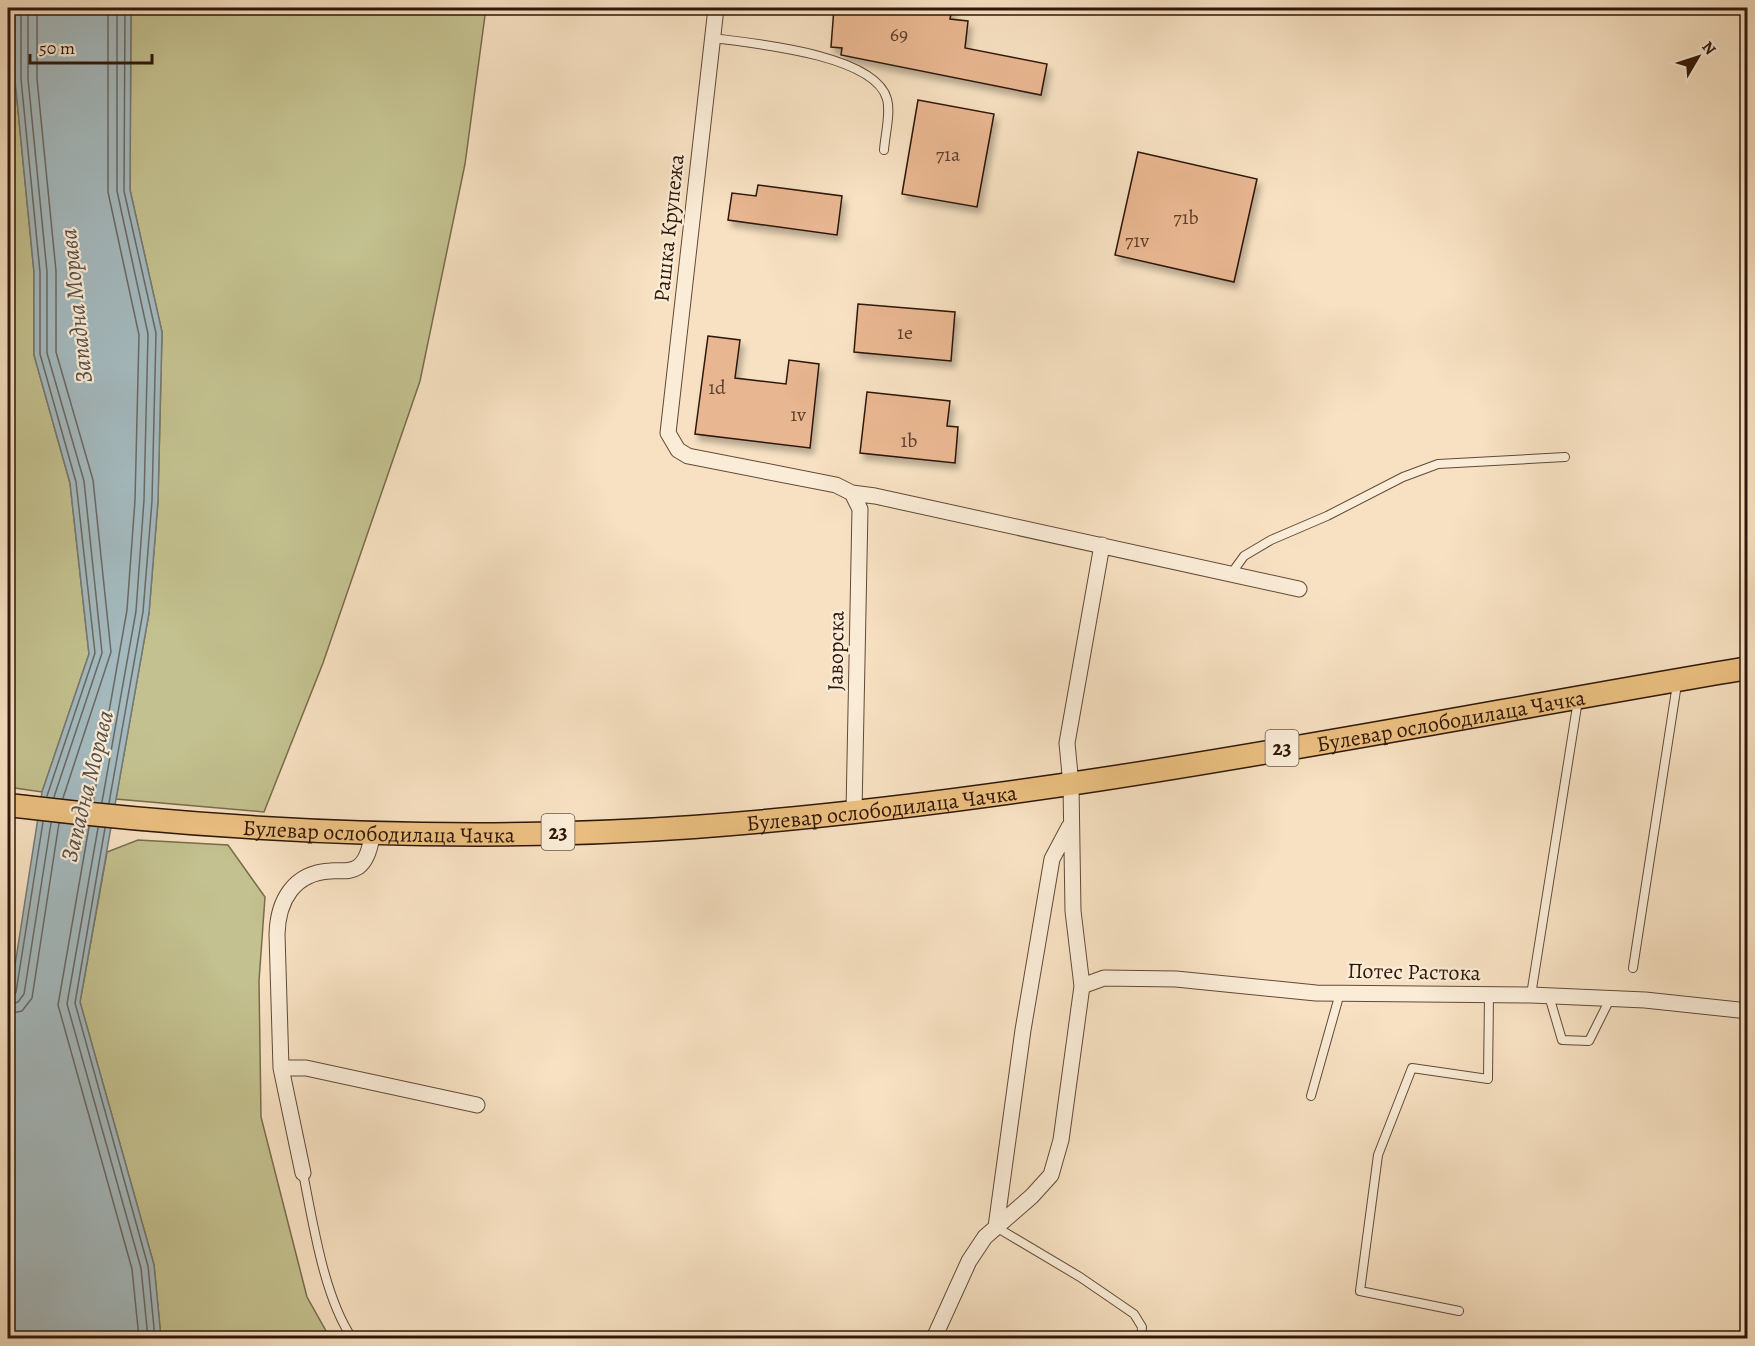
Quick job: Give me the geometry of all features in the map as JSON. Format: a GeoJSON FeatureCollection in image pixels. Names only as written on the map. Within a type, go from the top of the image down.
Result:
{"type":"FeatureCollection","features":[{"type":"Feature","properties":{"kind":"main road","name":"Булевар ослободилаца Чачка"},"geometry":{"type":"LineString","coordinates":[[8,805],[121,817],[373,834],[644,830],[854,811],[1071,785],[1748,668]]}},
{"type":"Feature","properties":{"kind":"street","name":"Рашка Крупежа"},"geometry":{"type":"LineString","coordinates":[[716,8],[668,433],[678,450],[688,456],[836,485],[852,493]]}},
{"type":"Feature","properties":{"kind":"street"},"geometry":{"type":"LineString","coordinates":[[852,493],[875,496],[1299,589]]}},
{"type":"Feature","properties":{"kind":"street","name":"Јаворска"},"geometry":{"type":"LineString","coordinates":[[852,493],[860,509],[854,811]]}},
{"type":"Feature","properties":{"kind":"street"},"geometry":{"type":"LineString","coordinates":[[934,1338],[969,1261],[985,1236],[1032,1196],[1051,1174],[1061,1140],[1082,986],[1073,911],[1071,785],[1067,743],[1102,545]]}},
{"type":"Feature","properties":{"kind":"street"},"geometry":{"type":"LineString","coordinates":[[996,1227],[1023,1030],[1052,859],[1070,824]]}},
{"type":"Feature","properties":{"kind":"street"},"geometry":{"type":"LineString","coordinates":[[303,1173],[281,1068],[278,934],[282,903],[292,886],[311,875],[348,871],[358,867],[367,855],[373,834]]}},
{"type":"Feature","properties":{"kind":"street","name":"Потес Растока"},"geometry":{"type":"LineString","coordinates":[[1082,986],[1104,978],[1176,979],[1340,993],[1531,995],[1610,999],[1748,1011]]}},
{"type":"Feature","properties":{"kind":"street"},"geometry":{"type":"LineString","coordinates":[[281,1068],[306,1068],[477,1105]]}},
{"type":"Feature","properties":{"kind":"lane"},"geometry":{"type":"LineString","coordinates":[[712,38],[757,44],[839,62],[874,80],[887,99],[884,150]]}},
{"type":"Feature","properties":{"kind":"lane"},"geometry":{"type":"LineString","coordinates":[[1231,574],[1244,556],[1271,540],[1327,516],[1403,477],[1438,464],[1565,457]]}},
{"type":"Feature","properties":{"kind":"lane"},"geometry":{"type":"LineString","coordinates":[[1633,968],[1677,680]]}},
{"type":"Feature","properties":{"kind":"lane"},"geometry":{"type":"LineString","coordinates":[[1531,995],[1579,696]]}},
{"type":"Feature","properties":{"kind":"lane"},"geometry":{"type":"LineString","coordinates":[[1311,1096],[1340,993]]}},
{"type":"Feature","properties":{"kind":"lane"},"geometry":{"type":"LineString","coordinates":[[1459,1311],[1360,1291],[1378,1155],[1412,1068],[1488,1079],[1489,995]]}},
{"type":"Feature","properties":{"kind":"lane"},"geometry":{"type":"LineString","coordinates":[[1549,996],[1562,1040],[1589,1041],[1610,999]]}},
{"type":"Feature","properties":{"kind":"lane"},"geometry":{"type":"LineString","coordinates":[[303,1173],[319,1249],[341,1319],[352,1338]]}},
{"type":"Feature","properties":{"kind":"lane"},"geometry":{"type":"LineString","coordinates":[[996,1227],[1080,1277],[1134,1314],[1142,1327],[1141,1338]]}},
{"type":"Feature","properties":{"kind":"shaded area"},"geometry":{"type":"Polygon","coordinates":[[[8,8],[15,8],[15,80],[34,272],[34,355],[70,483],[89,654],[42,792],[8,787],[8,8]]]}},
{"type":"Feature","properties":{"kind":"shaded area"},"geometry":{"type":"Polygon","coordinates":[[[131,8],[486,8],[465,164],[420,381],[323,663],[264,812],[116,799],[149,613],[158,501],[162,332],[130,190],[131,8]]]}},
{"type":"Feature","properties":{"kind":"shaded area"},"geometry":{"type":"Polygon","coordinates":[[[138,840],[228,845],[265,897],[259,981],[261,1117],[307,1297],[330,1338],[161,1338],[154,1265],[80,1002],[107,852],[138,840]]]}},
{"type":"Feature","properties":{"kind":"water","name":"Западна Морава"},"geometry":{"type":"Polygon","coordinates":[[[15,8],[131,8],[130,190],[162,332],[158,501],[149,613],[80,1002],[154,1265],[161,1338],[8,1338],[8,1010],[42,792],[89,654],[70,483],[34,355],[34,272],[15,80],[15,8]]]}},
{"type":"Feature","properties":{"kind":"building"},"geometry":{"type":"Polygon","coordinates":[[[834,8],[952,8],[950,19],[968,21],[965,48],[1047,64],[1041,95],[841,55],[842,48],[831,47],[834,8]]]}},
{"type":"Feature","properties":{"kind":"building"},"geometry":{"type":"Polygon","coordinates":[[[918,100],[994,114],[977,207],[902,194],[918,100]]]}},
{"type":"Feature","properties":{"kind":"building"},"geometry":{"type":"Polygon","coordinates":[[[1138,152],[1257,179],[1234,282],[1115,255],[1138,152]]]}},
{"type":"Feature","properties":{"kind":"building"},"geometry":{"type":"Polygon","coordinates":[[[758,185],[842,196],[837,235],[728,220],[732,193],[756,196],[758,185]]]}},
{"type":"Feature","properties":{"kind":"building"},"geometry":{"type":"Polygon","coordinates":[[[858,304],[955,312],[951,361],[854,352],[858,304]]]}},
{"type":"Feature","properties":{"kind":"building"},"geometry":{"type":"Polygon","coordinates":[[[708,336],[740,340],[735,378],[786,384],[789,360],[819,364],[810,448],[695,434],[708,336]]]}},
{"type":"Feature","properties":{"kind":"building"},"geometry":{"type":"Polygon","coordinates":[[[867,392],[950,401],[947,426],[958,427],[955,463],[860,453],[867,392]]]}}]}
